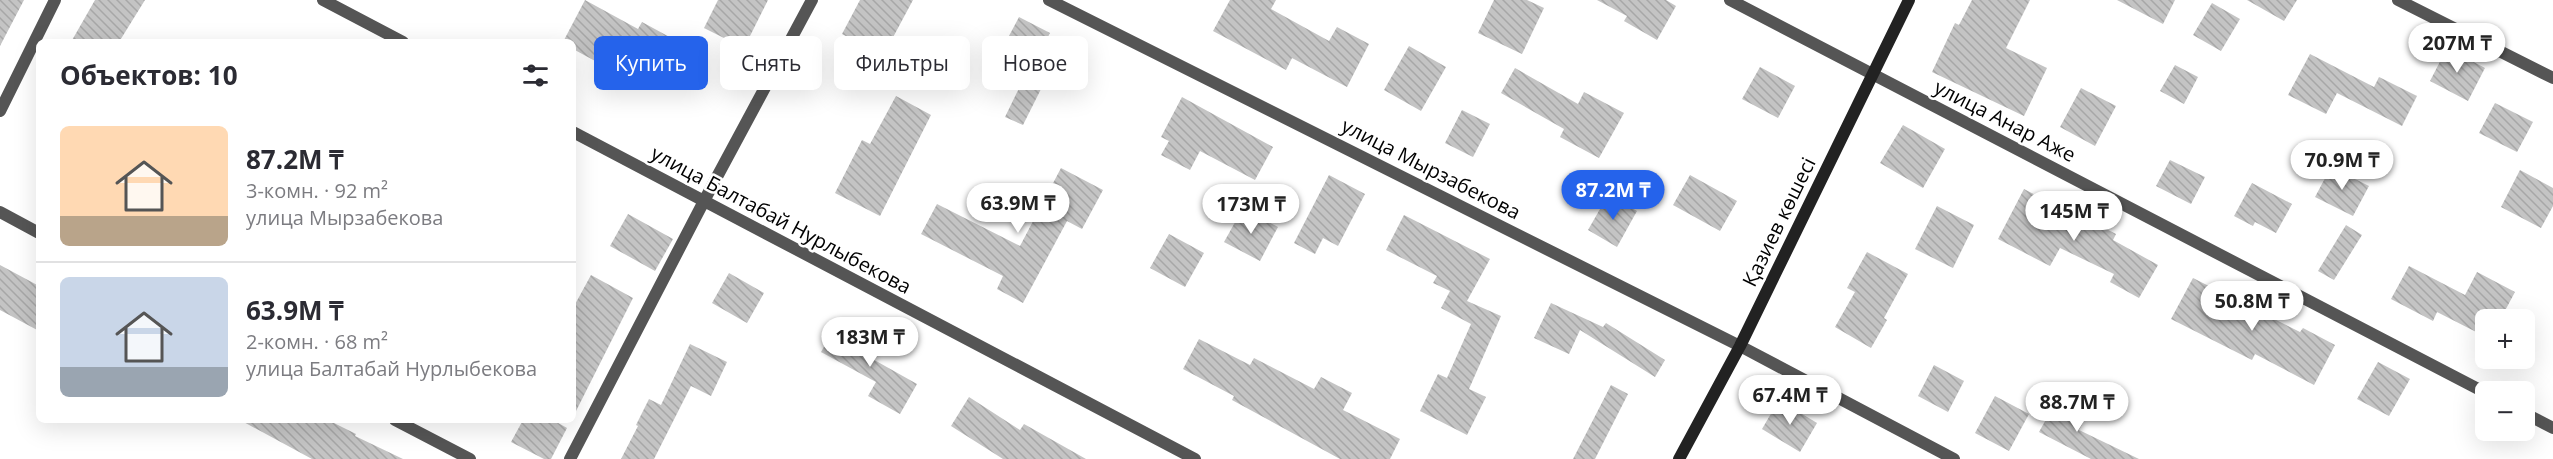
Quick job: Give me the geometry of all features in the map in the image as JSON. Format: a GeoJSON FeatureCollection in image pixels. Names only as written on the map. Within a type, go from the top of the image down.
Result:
{"type":"FeatureCollection","features":[{"type":"Feature","properties":{"kind":"street"},"geometry":{"type":"LineString","coordinates":[[0,111],[55,0]]}},
{"type":"Feature","properties":{"kind":"street"},"geometry":{"type":"LineString","coordinates":[[323,0],[397,39]]}},
{"type":"Feature","properties":{"kind":"street"},"geometry":{"type":"LineString","coordinates":[[570,459],[812,0]]}},
{"type":"Feature","properties":{"kind":"street","name":"улица Мырзабекова"},"geometry":{"type":"LineString","coordinates":[[1049,0],[1740,345],[1954,459]]}},
{"type":"Feature","properties":{"kind":"street","name":"улица Анар Аже"},"geometry":{"type":"LineString","coordinates":[[1730,0],[2475,387]]}},
{"type":"Feature","properties":{"kind":"street","name":"Қазиев көшесі"},"geometry":{"type":"LineString","coordinates":[[1679,459],[1740,345],[1909,0]]}},
{"type":"Feature","properties":{"kind":"street"},"geometry":{"type":"LineString","coordinates":[[2398,0],[2553,78]]}},
{"type":"Feature","properties":{"kind":"street","name":"улица Балтабай Нурлыбекова"},"geometry":{"type":"LineString","coordinates":[[576,134],[1195,459]]}},
{"type":"Feature","properties":{"kind":"street"},"geometry":{"type":"LineString","coordinates":[[0,212],[36,231]]}},
{"type":"Feature","properties":{"kind":"street"},"geometry":{"type":"LineString","coordinates":[[2535,419],[2553,428]]}},
{"type":"Feature","properties":{"kind":"street"},"geometry":{"type":"LineString","coordinates":[[401,423],[470,459]]}},
{"type":"Feature","properties":{"kind":"building"},"geometry":{"type":"Polygon","coordinates":[[[0,0],[24,0],[0,46],[0,0]]]}},
{"type":"Feature","properties":{"kind":"building"},"geometry":{"type":"Polygon","coordinates":[[[95,0],[145,0],[121,39],[73,39],[95,0]]]}},
{"type":"Feature","properties":{"kind":"building"},"geometry":{"type":"Polygon","coordinates":[[[585,0],[638,29],[642,22],[668,36],[594,36],[594,60],[576,51],[576,39],[565,39],[585,0]]]}},
{"type":"Feature","properties":{"kind":"building"},"geometry":{"type":"Polygon","coordinates":[[[718,0],[768,0],[750,36],[720,36],[704,28],[718,0]]]}},
{"type":"Feature","properties":{"kind":"building"},"geometry":{"type":"Polygon","coordinates":[[[860,0],[913,0],[894,36],[846,36],[842,34],[860,0]]]}},
{"type":"Feature","properties":{"kind":"building"},"geometry":{"type":"Polygon","coordinates":[[[1230,0],[1276,0],[1271,9],[1329,41],[1337,27],[1369,44],[1347,87],[1292,58],[1286,70],[1213,31],[1230,0]]]}},
{"type":"Feature","properties":{"kind":"building"},"geometry":{"type":"Polygon","coordinates":[[[1494,0],[1527,0],[1544,8],[1522,54],[1478,33],[1494,0]]]}},
{"type":"Feature","properties":{"kind":"building"},"geometry":{"type":"Polygon","coordinates":[[[1597,0],[1666,0],[1676,6],[1657,40],[1624,21],[1627,16],[1597,0]]]}},
{"type":"Feature","properties":{"kind":"building"},"geometry":{"type":"Polygon","coordinates":[[[1972,0],[2030,0],[2006,48],[2047,68],[2024,116],[1932,72],[1955,23],[1959,25],[1972,0]]]}},
{"type":"Feature","properties":{"kind":"building"},"geometry":{"type":"Polygon","coordinates":[[[2117,0],[2175,0],[2163,24],[2117,0]]]}},
{"type":"Feature","properties":{"kind":"building"},"geometry":{"type":"Polygon","coordinates":[[[2247,0],[2297,0],[2284,21],[2247,0]]]}},
{"type":"Feature","properties":{"kind":"building"},"geometry":{"type":"Polygon","coordinates":[[[2212,3],[2240,19],[2221,51],[2193,35],[2212,3]]]}},
{"type":"Feature","properties":{"kind":"building"},"geometry":{"type":"Polygon","coordinates":[[[1019,17],[1050,33],[1048,36],[1009,36],[1019,17]]]}},
{"type":"Feature","properties":{"kind":"building"},"geometry":{"type":"Polygon","coordinates":[[[1409,46],[1446,67],[1421,111],[1384,90],[1409,46]]]}},
{"type":"Feature","properties":{"kind":"building"},"geometry":{"type":"Polygon","coordinates":[[[2447,48],[2485,68],[2468,101],[2430,81],[2447,48]]]}},
{"type":"Feature","properties":{"kind":"building"},"geometry":{"type":"Polygon","coordinates":[[[2310,54],[2374,87],[2379,77],[2417,96],[2402,126],[2337,93],[2326,114],[2288,95],[2310,54]]]}},
{"type":"Feature","properties":{"kind":"building"},"geometry":{"type":"Polygon","coordinates":[[[2175,65],[2198,77],[2184,104],[2160,91],[2175,65]]]}},
{"type":"Feature","properties":{"kind":"building"},"geometry":{"type":"Polygon","coordinates":[[[1760,67],[1795,86],[1778,118],[1742,99],[1760,67]]]}},
{"type":"Feature","properties":{"kind":"building"},"geometry":{"type":"Polygon","coordinates":[[[1515,68],[1578,104],[1584,92],[1624,113],[1599,158],[1560,137],[1564,129],[1501,93],[1515,68]]]}},
{"type":"Feature","properties":{"kind":"building"},"geometry":{"type":"Polygon","coordinates":[[[2081,88],[2116,106],[2095,146],[2060,127],[2081,88]]]}},
{"type":"Feature","properties":{"kind":"building"},"geometry":{"type":"Polygon","coordinates":[[[1018,90],[1040,90],[1023,125],[1005,117],[1018,90]]]}},
{"type":"Feature","properties":{"kind":"building"},"geometry":{"type":"Polygon","coordinates":[[[896,96],[931,115],[880,216],[835,193],[862,140],[870,144],[896,96]]]}},
{"type":"Feature","properties":{"kind":"building"},"geometry":{"type":"Polygon","coordinates":[[[1182,97],[1273,147],[1255,180],[1200,151],[1190,170],[1161,155],[1169,141],[1161,137],[1182,97]]]}},
{"type":"Feature","properties":{"kind":"building"},"geometry":{"type":"Polygon","coordinates":[[[2495,103],[2533,122],[2517,152],[2479,133],[2495,103]]]}},
{"type":"Feature","properties":{"kind":"building"},"geometry":{"type":"Polygon","coordinates":[[[1462,110],[1490,124],[1473,157],[1445,143],[1462,110]]]}},
{"type":"Feature","properties":{"kind":"building"},"geometry":{"type":"Polygon","coordinates":[[[1903,125],[1945,149],[1923,188],[1880,163],[1903,125]]]}},
{"type":"Feature","properties":{"kind":"building"},"geometry":{"type":"Polygon","coordinates":[[[2170,160],[2205,177],[2191,204],[2156,186],[2170,160]]]}},
{"type":"Feature","properties":{"kind":"building"},"geometry":{"type":"Polygon","coordinates":[[[2331,167],[2369,186],[2353,216],[2315,197],[2331,167]]]}},
{"type":"Feature","properties":{"kind":"building"},"geometry":{"type":"Polygon","coordinates":[[[1061,168],[1103,190],[1082,229],[1067,221],[1023,303],[997,289],[1003,276],[921,234],[937,204],[1020,246],[1061,168]]]}},
{"type":"Feature","properties":{"kind":"building"},"geometry":{"type":"Polygon","coordinates":[[[2520,170],[2553,188],[2553,206],[2541,228],[2501,207],[2520,170]]]}},
{"type":"Feature","properties":{"kind":"building"},"geometry":{"type":"Polygon","coordinates":[[[1329,175],[1365,194],[1338,246],[1323,238],[1315,254],[1294,243],[1329,175]]]}},
{"type":"Feature","properties":{"kind":"building"},"geometry":{"type":"Polygon","coordinates":[[[1690,175],[1737,201],[1720,231],[1673,205],[1690,175]]]}},
{"type":"Feature","properties":{"kind":"building"},"geometry":{"type":"Polygon","coordinates":[[[2252,183],[2292,204],[2276,233],[2255,222],[2253,226],[2234,216],[2252,183]]]}},
{"type":"Feature","properties":{"kind":"building"},"geometry":{"type":"Polygon","coordinates":[[[2024,189],[2116,234],[2113,240],[2158,265],[2139,298],[2110,282],[2114,274],[2060,248],[2050,266],[1998,239],[2024,189]]]}},
{"type":"Feature","properties":{"kind":"building"},"geometry":{"type":"Polygon","coordinates":[[[1608,195],[1637,211],[1617,247],[1588,230],[1608,195]]]}},
{"type":"Feature","properties":{"kind":"building"},"geometry":{"type":"Polygon","coordinates":[[[1937,206],[1974,225],[1953,268],[1915,249],[1937,206]]]}},
{"type":"Feature","properties":{"kind":"building"},"geometry":{"type":"Polygon","coordinates":[[[1243,208],[1278,227],[1260,261],[1224,242],[1243,208]]]}},
{"type":"Feature","properties":{"kind":"building"},"geometry":{"type":"Polygon","coordinates":[[[628,214],[673,239],[655,271],[610,246],[628,214]]]}},
{"type":"Feature","properties":{"kind":"building"},"geometry":{"type":"Polygon","coordinates":[[[1404,215],[1490,259],[1467,301],[1501,316],[1469,389],[1486,397],[1467,435],[1420,411],[1438,374],[1447,378],[1471,324],[1441,308],[1450,291],[1433,283],[1437,276],[1386,250],[1404,215]]]}},
{"type":"Feature","properties":{"kind":"building"},"geometry":{"type":"Polygon","coordinates":[[[2346,225],[2362,235],[2334,280],[2318,271],[2346,225]]]}},
{"type":"Feature","properties":{"kind":"building"},"geometry":{"type":"Polygon","coordinates":[[[1169,234],[1204,253],[1185,287],[1150,268],[1169,234]]]}},
{"type":"Feature","properties":{"kind":"building"},"geometry":{"type":"Polygon","coordinates":[[[1867,252],[1908,274],[1871,348],[1835,327],[1855,292],[1847,288],[1867,252]]]}},
{"type":"Feature","properties":{"kind":"building"},"geometry":{"type":"Polygon","coordinates":[[[0,265],[36,284],[36,329],[0,310],[0,265]]]}},
{"type":"Feature","properties":{"kind":"building"},"geometry":{"type":"Polygon","coordinates":[[[2409,266],[2465,295],[2477,272],[2515,292],[2506,309],[2475,309],[2475,331],[2437,312],[2433,321],[2391,299],[2409,266]]]}},
{"type":"Feature","properties":{"kind":"building"},"geometry":{"type":"Polygon","coordinates":[[[729,273],[764,293],[747,323],[712,303],[729,273]]]}},
{"type":"Feature","properties":{"kind":"building"},"geometry":{"type":"Polygon","coordinates":[[[591,275],[633,298],[576,411],[576,302],[591,275]]]}},
{"type":"Feature","properties":{"kind":"building"},"geometry":{"type":"Polygon","coordinates":[[[2193,278],[2300,332],[2303,328],[2335,345],[2314,385],[2255,354],[2252,360],[2171,319],[2193,278]]]}},
{"type":"Feature","properties":{"kind":"building"},"geometry":{"type":"Polygon","coordinates":[[[1551,303],[1603,327],[1606,323],[1665,360],[1655,377],[1580,330],[1569,354],[1534,338],[1551,303]]]}},
{"type":"Feature","properties":{"kind":"building"},"geometry":{"type":"Polygon","coordinates":[[[837,324],[876,345],[869,357],[917,384],[900,414],[868,396],[876,382],[821,352],[837,324]]]}},
{"type":"Feature","properties":{"kind":"building"},"geometry":{"type":"Polygon","coordinates":[[[1199,339],[1250,365],[1254,358],[1314,389],[1321,377],[1352,393],[1343,410],[1400,439],[1390,459],[1340,459],[1232,400],[1234,396],[1183,369],[1199,339]]]}},
{"type":"Feature","properties":{"kind":"building"},"geometry":{"type":"Polygon","coordinates":[[[690,344],[727,362],[711,396],[691,386],[654,459],[621,459],[649,399],[661,405],[690,344]]]}},
{"type":"Feature","properties":{"kind":"building"},"geometry":{"type":"Polygon","coordinates":[[[2378,362],[2410,379],[2389,416],[2357,399],[2378,362]]]}},
{"type":"Feature","properties":{"kind":"building"},"geometry":{"type":"Polygon","coordinates":[[[1934,365],[1964,381],[1948,412],[1918,396],[1934,365]]]}},
{"type":"Feature","properties":{"kind":"building"},"geometry":{"type":"Polygon","coordinates":[[[1611,385],[1628,394],[1595,459],[1573,459],[1611,385]]]}},
{"type":"Feature","properties":{"kind":"building"},"geometry":{"type":"Polygon","coordinates":[[[1995,396],[2029,414],[2009,451],[1975,433],[1995,396]]]}},
{"type":"Feature","properties":{"kind":"building"},"geometry":{"type":"Polygon","coordinates":[[[2059,396],[2089,412],[2079,430],[2139,459],[2091,459],[2039,432],[2059,396]]]}},
{"type":"Feature","properties":{"kind":"building"},"geometry":{"type":"Polygon","coordinates":[[[969,397],[1020,430],[1024,424],[1086,459],[1003,459],[951,426],[969,397]]]}},
{"type":"Feature","properties":{"kind":"building"},"geometry":{"type":"Polygon","coordinates":[[[1779,400],[1817,423],[1800,452],[1762,429],[1779,400]]]}},
{"type":"Feature","properties":{"kind":"building"},"geometry":{"type":"Polygon","coordinates":[[[246,423],[334,423],[356,434],[355,436],[403,459],[312,459],[246,423]]]}},
{"type":"Feature","properties":{"kind":"building"},"geometry":{"type":"Polygon","coordinates":[[[521,423],[558,423],[567,428],[551,459],[544,459],[511,442],[521,423]]]}}]}
